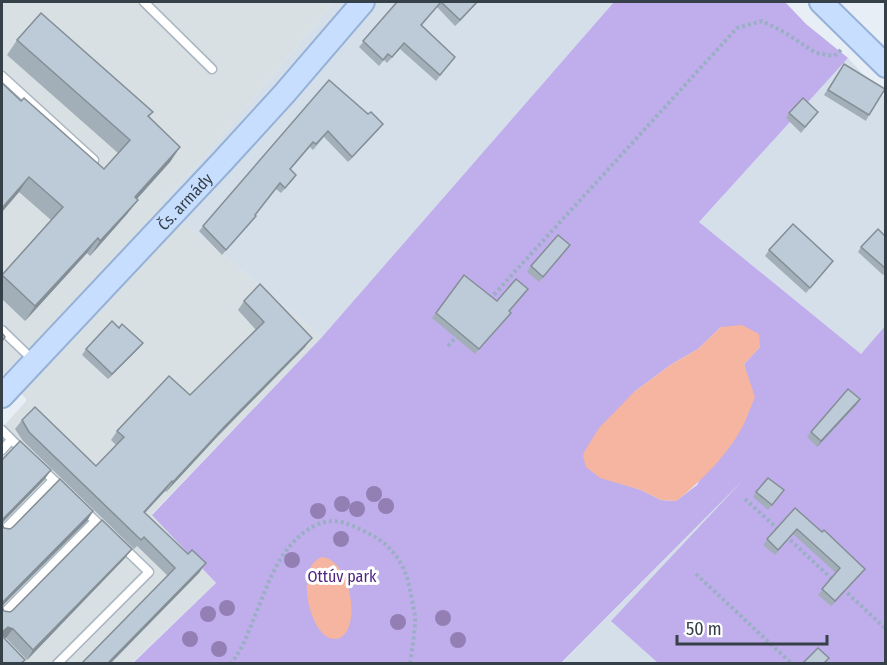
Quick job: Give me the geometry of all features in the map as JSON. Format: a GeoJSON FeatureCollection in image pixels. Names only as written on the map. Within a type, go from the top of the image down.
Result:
{"type":"FeatureCollection","features":[{"type":"Feature","properties":{"kind":"main road","name":"Čs. armády"},"geometry":{"type":"LineString","coordinates":[[2,396],[284,94],[363,2]]}},
{"type":"Feature","properties":{"kind":"main road"},"geometry":{"type":"LineString","coordinates":[[821,2],[885,66]]}},
{"type":"Feature","properties":{"kind":"lane"},"geometry":{"type":"LineString","coordinates":[[144,2],[212,69]]}},
{"type":"Feature","properties":{"kind":"lane"},"geometry":{"type":"LineString","coordinates":[[2,76],[94,160]]}},
{"type":"Feature","properties":{"kind":"lane"},"geometry":{"type":"LineString","coordinates":[[2,330],[34,362]]}},
{"type":"Feature","properties":{"kind":"lane"},"geometry":{"type":"LineString","coordinates":[[2,430],[28,456]]}},
{"type":"Feature","properties":{"kind":"lane"},"geometry":{"type":"LineString","coordinates":[[2,450],[11,440]]}},
{"type":"Feature","properties":{"kind":"lane"},"geometry":{"type":"LineString","coordinates":[[36,464],[70,496]]}},
{"type":"Feature","properties":{"kind":"lane"},"geometry":{"type":"LineString","coordinates":[[2,532],[53,480]]}},
{"type":"Feature","properties":{"kind":"lane"},"geometry":{"type":"LineString","coordinates":[[57,663],[149,572],[78,504]]}},
{"type":"Feature","properties":{"kind":"lane"},"geometry":{"type":"LineString","coordinates":[[2,615],[95,520]]}},
{"type":"Feature","properties":{"kind":"path"},"geometry":{"type":"LineString","coordinates":[[488,302],[737,28],[762,21],[816,53],[834,56],[855,36]]}},
{"type":"Feature","properties":{"kind":"path"},"geometry":{"type":"LineString","coordinates":[[448,346],[464,328]]}},
{"type":"Feature","properties":{"kind":"path"},"geometry":{"type":"LineString","coordinates":[[746,499],[833,580]]}},
{"type":"Feature","properties":{"kind":"path"},"geometry":{"type":"LineString","coordinates":[[230,663],[241,651],[285,551],[306,530],[331,520],[344,522],[382,542],[400,560],[405,569],[415,616],[410,663]]}},
{"type":"Feature","properties":{"kind":"path"},"geometry":{"type":"LineString","coordinates":[[696,574],[792,663]]}},
{"type":"Feature","properties":{"kind":"path"},"geometry":{"type":"LineString","coordinates":[[842,588],[885,628]]}},
{"type":"Feature","properties":{"kind":"shaded area"},"geometry":{"type":"Polygon","coordinates":[[[2,2],[334,2],[203,159],[160,203],[322,337],[152,514],[216,583],[132,663],[2,663],[2,428],[27,400],[2,372],[2,2]]]}},
{"type":"Feature","properties":{"kind":"shaded area"},"geometry":{"type":"Polygon","coordinates":[[[334,2],[614,2],[322,337],[160,203],[203,159],[334,2]]]}},
{"type":"Feature","properties":{"kind":"shaded area"},"geometry":{"type":"Polygon","coordinates":[[[848,58],[885,98],[885,326],[861,354],[699,222],[848,58]]]}},
{"type":"Feature","properties":{"kind":"shaded area"},"geometry":{"type":"Polygon","coordinates":[[[742,325],[759,334],[760,347],[744,364],[755,397],[738,435],[714,466],[695,485],[676,501],[661,500],[641,490],[600,478],[586,467],[584,452],[599,428],[634,392],[672,364],[698,349],[721,327],[742,325]]]}},
{"type":"Feature","properties":{"kind":"shaded area"},"geometry":{"type":"Polygon","coordinates":[[[769,453],[612,620],[658,663],[561,664],[769,453]]]}},
{"type":"Feature","properties":{"kind":"shaded area"},"geometry":{"type":"Polygon","coordinates":[[[322,557],[332,561],[341,571],[347,583],[350,598],[349,625],[344,634],[336,639],[327,637],[319,629],[312,617],[308,602],[308,574],[313,563],[322,557]]]}},
{"type":"Feature","properties":{"kind":"green space","name":"Ottúv park"},"geometry":{"type":"Polygon","coordinates":[[[614,2],[785,2],[806,24],[848,58],[699,222],[861,354],[885,326],[885,663],[658,663],[611,621],[743,480],[561,663],[132,664],[216,583],[152,515],[322,337],[614,2]],[[721,327],[698,349],[672,364],[634,392],[622,484],[661,500],[676,501],[697,485],[748,380],[744,364],[760,347],[721,327]]]}},
{"type":"Feature","properties":{"kind":"building"},"geometry":{"type":"Polygon","coordinates":[[[397,2],[441,2],[421,25],[455,57],[440,75],[404,43],[392,57],[388,54],[383,60],[363,41],[397,2]]]}},
{"type":"Feature","properties":{"kind":"building"},"geometry":{"type":"Polygon","coordinates":[[[441,2],[477,2],[460,20],[441,2]]]}},
{"type":"Feature","properties":{"kind":"building"},"geometry":{"type":"Polygon","coordinates":[[[41,13],[153,112],[148,116],[180,147],[135,197],[138,200],[100,241],[98,238],[35,306],[2,275],[63,207],[29,177],[2,208],[2,83],[21,101],[24,98],[104,169],[130,140],[17,40],[41,13]]]}},
{"type":"Feature","properties":{"kind":"building"},"geometry":{"type":"Polygon","coordinates":[[[844,64],[885,89],[869,115],[828,90],[844,64]]]}},
{"type":"Feature","properties":{"kind":"building"},"geometry":{"type":"Polygon","coordinates":[[[329,80],[383,124],[352,157],[328,131],[316,144],[313,142],[290,169],[296,175],[285,188],[280,183],[256,216],[226,250],[203,226],[329,80]]]}},
{"type":"Feature","properties":{"kind":"building"},"geometry":{"type":"Polygon","coordinates":[[[803,98],[818,112],[805,127],[789,113],[803,98]]]}},
{"type":"Feature","properties":{"kind":"building"},"geometry":{"type":"Polygon","coordinates":[[[793,224],[833,261],[810,288],[769,250],[793,224]]]}},
{"type":"Feature","properties":{"kind":"building"},"geometry":{"type":"Polygon","coordinates":[[[878,229],[885,236],[885,268],[861,247],[878,229]]]}},
{"type":"Feature","properties":{"kind":"building"},"geometry":{"type":"Polygon","coordinates":[[[558,235],[570,245],[543,277],[531,266],[558,235]]]}},
{"type":"Feature","properties":{"kind":"building"},"geometry":{"type":"Polygon","coordinates":[[[464,275],[497,301],[516,279],[528,289],[509,311],[511,313],[479,349],[436,313],[464,275]]]}},
{"type":"Feature","properties":{"kind":"building"},"geometry":{"type":"Polygon","coordinates":[[[260,284],[312,338],[144,512],[188,554],[192,550],[206,563],[108,663],[82,663],[175,568],[144,537],[141,540],[29,432],[22,420],[35,407],[96,466],[124,437],[117,431],[169,376],[190,395],[264,322],[244,301],[260,284]]]}},
{"type":"Feature","properties":{"kind":"building"},"geometry":{"type":"Polygon","coordinates":[[[112,321],[119,328],[122,324],[143,343],[112,374],[86,349],[112,321]]]}},
{"type":"Feature","properties":{"kind":"building"},"geometry":{"type":"Polygon","coordinates":[[[848,389],[860,399],[821,441],[811,432],[848,389]]]}},
{"type":"Feature","properties":{"kind":"building"},"geometry":{"type":"Polygon","coordinates":[[[20,441],[51,470],[4,518],[2,524],[2,460],[20,441]]]}},
{"type":"Feature","properties":{"kind":"building"},"geometry":{"type":"Polygon","coordinates":[[[768,478],[784,490],[772,505],[756,492],[768,478]]]}},
{"type":"Feature","properties":{"kind":"building"},"geometry":{"type":"Polygon","coordinates":[[[60,479],[93,511],[4,601],[2,607],[2,524],[4,528],[13,527],[60,479]]]}},
{"type":"Feature","properties":{"kind":"building"},"geometry":{"type":"Polygon","coordinates":[[[795,508],[822,532],[824,530],[865,569],[835,601],[822,589],[840,568],[797,529],[778,550],[767,539],[795,508]]]}},
{"type":"Feature","properties":{"kind":"building"},"geometry":{"type":"Polygon","coordinates":[[[102,520],[132,549],[33,650],[13,629],[8,627],[3,631],[4,638],[25,660],[21,663],[2,663],[2,607],[4,611],[13,610],[102,520]]]}},
{"type":"Feature","properties":{"kind":"building"},"geometry":{"type":"Polygon","coordinates":[[[818,648],[829,658],[824,663],[803,663],[818,648]]]}}]}
